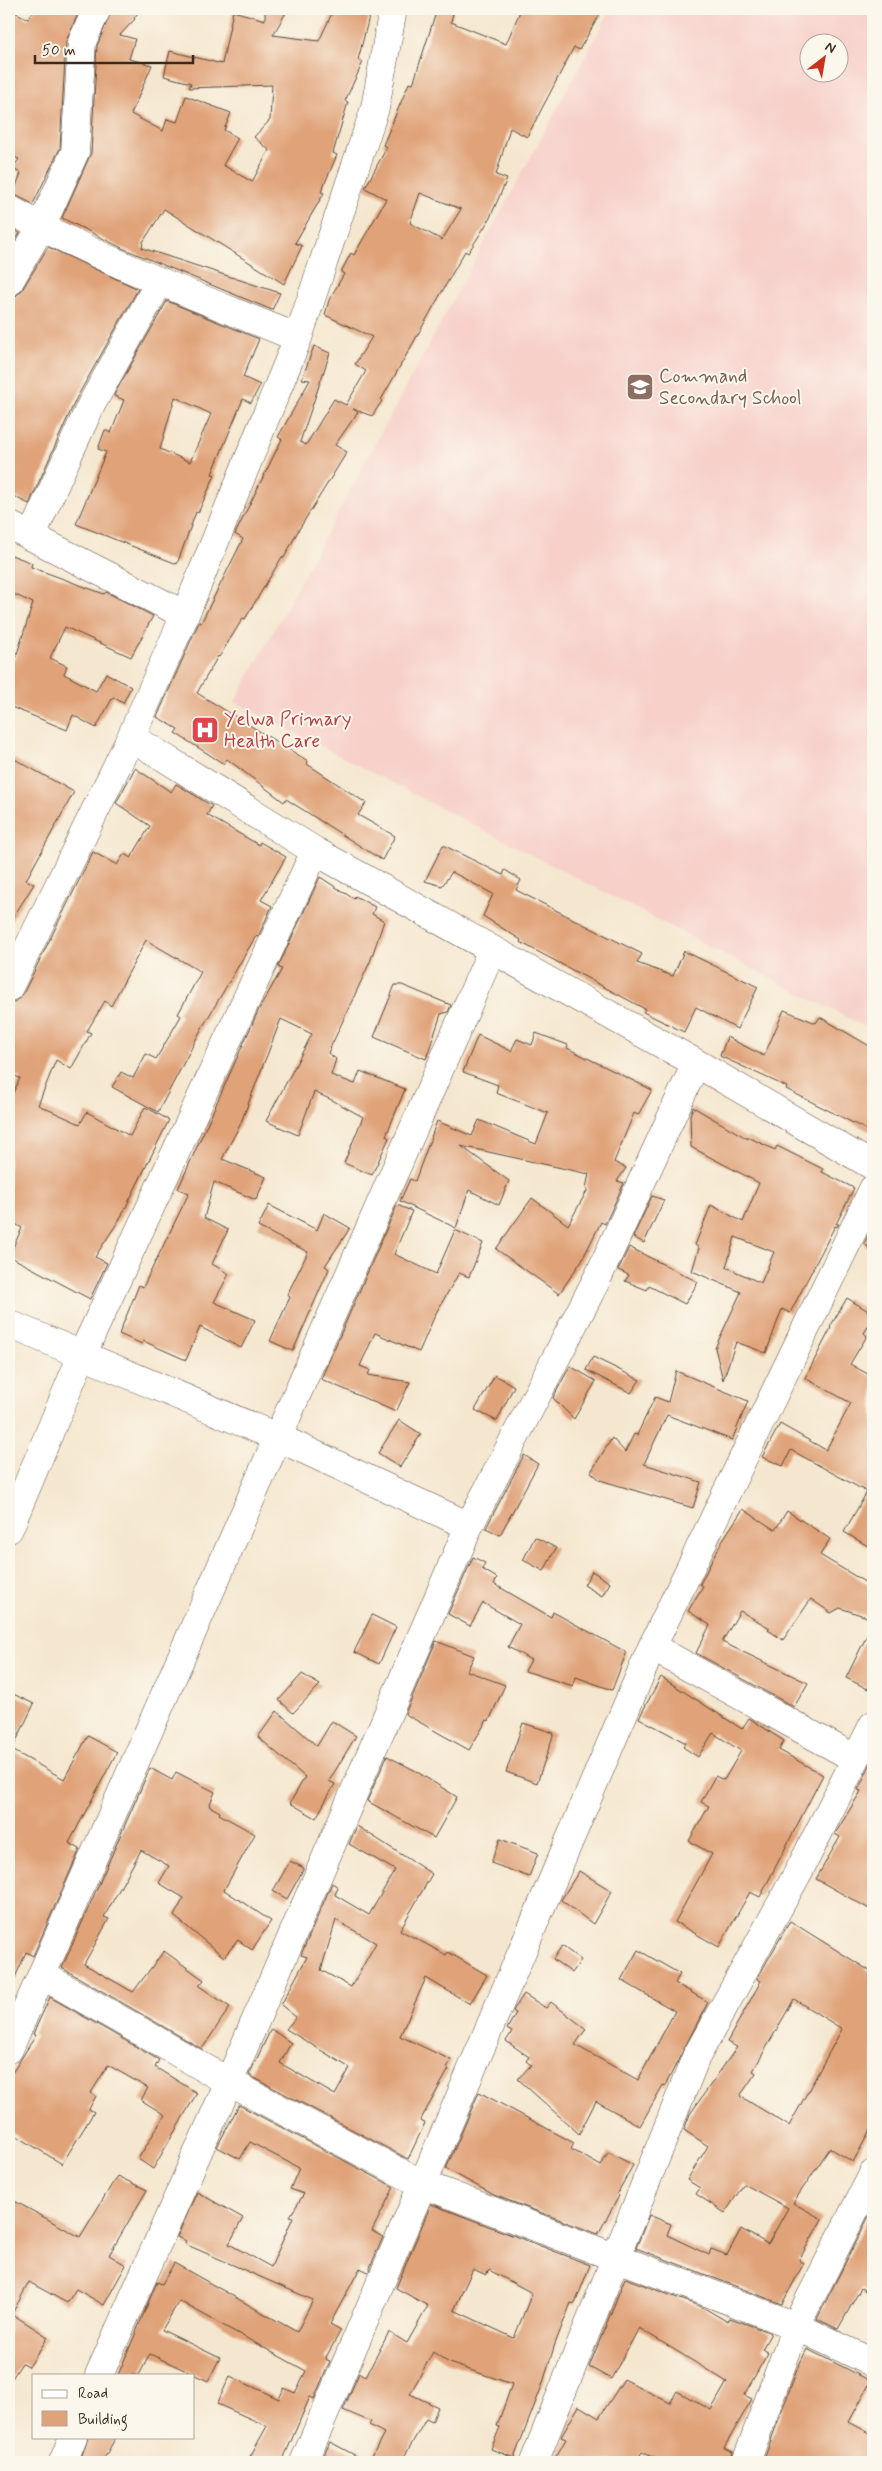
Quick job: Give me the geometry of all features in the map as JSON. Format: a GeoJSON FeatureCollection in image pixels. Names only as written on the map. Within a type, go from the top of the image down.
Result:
{"type":"FeatureCollection","features":[{"type":"Feature","properties":{"kind":"street"},"geometry":{"type":"LineString","coordinates":[[9,282],[41,227],[75,152],[82,42],[97,9]]}},
{"type":"Feature","properties":{"kind":"street"},"geometry":{"type":"LineString","coordinates":[[9,987],[131,737],[185,615],[298,338],[375,108],[393,9]]}},
{"type":"Feature","properties":{"kind":"street"},"geometry":{"type":"LineString","coordinates":[[9,210],[41,227],[160,281],[298,338]]}},
{"type":"Feature","properties":{"kind":"street"},"geometry":{"type":"LineString","coordinates":[[160,281],[20,531],[185,615]]}},
{"type":"Feature","properties":{"kind":"street"},"geometry":{"type":"LineString","coordinates":[[131,737],[315,851],[696,1063],[873,1166]]}},
{"type":"Feature","properties":{"kind":"street"},"geometry":{"type":"LineString","coordinates":[[9,1529],[82,1355],[315,851]]}},
{"type":"Feature","properties":{"kind":"street"},"geometry":{"type":"LineString","coordinates":[[9,2049],[492,950]]}},
{"type":"Feature","properties":{"kind":"street"},"geometry":{"type":"LineString","coordinates":[[99,2374],[229,2082],[469,1526],[598,1277],[696,1063]]}},
{"type":"Feature","properties":{"kind":"street"},"geometry":{"type":"LineString","coordinates":[[304,2462],[652,1647],[873,1189]]}},
{"type":"Feature","properties":{"kind":"street"},"geometry":{"type":"LineString","coordinates":[[9,1324],[279,1438],[469,1526]]}},
{"type":"Feature","properties":{"kind":"street"},"geometry":{"type":"LineString","coordinates":[[652,1647],[856,1759]]}},
{"type":"Feature","properties":{"kind":"street"},"geometry":{"type":"LineString","coordinates":[[534,2462],[696,2057],[799,1871],[873,1725]]}},
{"type":"Feature","properties":{"kind":"street"},"geometry":{"type":"LineString","coordinates":[[42,1975],[229,2082],[422,2184],[796,2326],[873,2363]]}},
{"type":"Feature","properties":{"kind":"street"},"geometry":{"type":"LineString","coordinates":[[746,2462],[796,2326],[873,2174]]}},
{"type":"Feature","properties":{"kind":"street"},"geometry":{"type":"LineString","coordinates":[[63,2462],[73,2438]]}},
{"type":"Feature","properties":{"kind":"shaded area","name":"Command Secondary School"},"geometry":{"type":"Polygon","coordinates":[[[611,9],[873,9],[873,1031],[235,702],[611,9]]]}},
{"type":"Feature","properties":{"kind":"building"},"geometry":{"type":"Polygon","coordinates":[[[9,9],[28,19],[35,9],[80,9],[66,41],[60,148],[33,204],[13,194],[21,173],[12,169],[19,159],[9,155],[9,9]]]}},
{"type":"Feature","properties":{"kind":"building"},"geometry":{"type":"Polygon","coordinates":[[[112,9],[141,9],[135,19],[120,35],[135,39],[129,59],[152,65],[131,114],[163,131],[167,119],[177,122],[186,96],[231,113],[224,130],[238,138],[223,165],[252,182],[269,150],[254,137],[270,120],[272,85],[189,88],[191,83],[164,76],[170,51],[222,64],[233,11],[265,20],[265,9],[288,9],[273,35],[319,41],[334,9],[371,9],[358,60],[363,62],[345,101],[348,102],[333,153],[337,155],[321,192],[324,193],[295,243],[302,246],[284,284],[164,209],[143,242],[142,248],[280,293],[272,310],[122,248],[62,218],[91,153],[97,46],[112,9]]]}},
{"type":"Feature","properties":{"kind":"building"},"geometry":{"type":"Polygon","coordinates":[[[437,9],[454,9],[451,22],[506,44],[521,9],[603,9],[579,50],[574,47],[527,137],[510,128],[496,175],[507,179],[489,220],[468,253],[465,251],[372,416],[353,409],[358,412],[335,445],[347,452],[298,531],[284,558],[282,557],[245,619],[243,618],[218,656],[197,693],[308,761],[307,764],[366,803],[358,815],[395,836],[382,860],[286,799],[284,802],[227,759],[224,764],[175,733],[178,729],[157,717],[199,622],[201,623],[243,539],[235,534],[282,439],[278,437],[310,380],[302,379],[314,346],[330,353],[300,442],[306,445],[334,399],[346,405],[366,371],[355,364],[372,337],[325,315],[329,300],[344,274],[341,272],[351,253],[354,255],[386,199],[365,188],[387,147],[383,145],[409,83],[413,84],[437,9]],[[420,193],[410,223],[442,240],[461,209],[420,193]]]}},
{"type":"Feature","properties":{"kind":"building"},"geometry":{"type":"Polygon","coordinates":[[[9,227],[20,233],[9,251],[9,227]]]}},
{"type":"Feature","properties":{"kind":"building"},"geometry":{"type":"Polygon","coordinates":[[[48,247],[138,289],[76,399],[29,504],[9,494],[9,298],[16,296],[22,290],[48,247]]]}},
{"type":"Feature","properties":{"kind":"building"},"geometry":{"type":"Polygon","coordinates":[[[167,301],[259,339],[243,377],[260,385],[251,403],[243,399],[212,474],[215,475],[198,513],[196,512],[177,564],[76,524],[106,452],[98,449],[105,430],[111,433],[124,400],[114,396],[167,301]],[[175,397],[160,449],[190,462],[211,414],[175,397]]]}},
{"type":"Feature","properties":{"kind":"building"},"geometry":{"type":"Polygon","coordinates":[[[9,554],[32,563],[31,567],[104,594],[106,592],[153,616],[131,657],[65,627],[50,658],[67,666],[64,674],[96,691],[106,673],[131,687],[123,703],[113,697],[96,728],[73,715],[67,730],[9,706],[9,657],[15,660],[33,603],[9,592],[9,554]]]}},
{"type":"Feature","properties":{"kind":"building"},"geometry":{"type":"Polygon","coordinates":[[[9,756],[74,792],[26,880],[34,884],[9,924],[9,756]]]}},
{"type":"Feature","properties":{"kind":"building"},"geometry":{"type":"Polygon","coordinates":[[[135,768],[171,792],[176,784],[183,788],[212,806],[207,815],[259,845],[260,842],[286,857],[261,900],[272,906],[258,937],[256,936],[202,1028],[158,1112],[112,1087],[121,1072],[133,1078],[146,1054],[156,1059],[181,1016],[178,1014],[201,972],[146,940],[111,1006],[105,1001],[87,1031],[91,1033],[71,1069],[56,1060],[38,1105],[80,1124],[87,1112],[130,1136],[145,1107],[169,1120],[121,1217],[95,1257],[107,1263],[90,1299],[9,1256],[22,1228],[9,1220],[9,1102],[20,1078],[9,1074],[9,1007],[23,994],[93,852],[117,865],[124,854],[131,858],[150,826],[116,803],[135,768]]]}},
{"type":"Feature","properties":{"kind":"building"},"geometry":{"type":"Polygon","coordinates":[[[443,845],[503,875],[505,870],[521,880],[516,890],[642,954],[637,963],[673,976],[684,951],[758,987],[737,1029],[696,1007],[684,1032],[643,1012],[645,1009],[520,942],[521,940],[483,916],[493,894],[452,872],[442,886],[425,881],[443,845]]]}},
{"type":"Feature","properties":{"kind":"building"},"geometry":{"type":"Polygon","coordinates":[[[320,877],[354,899],[355,896],[375,907],[372,914],[384,921],[370,962],[328,1053],[336,1059],[331,1075],[355,1084],[360,1071],[405,1089],[386,1136],[389,1138],[372,1175],[344,1163],[363,1117],[332,1100],[314,1092],[298,1135],[266,1121],[312,1034],[281,1019],[240,1125],[222,1159],[266,1177],[256,1200],[214,1182],[204,1218],[228,1230],[212,1264],[229,1274],[214,1302],[255,1320],[241,1348],[200,1327],[186,1360],[143,1341],[142,1344],[119,1334],[139,1285],[143,1287],[189,1193],[178,1189],[259,1009],[282,969],[278,967],[320,877]]]}},
{"type":"Feature","properties":{"kind":"building"},"geometry":{"type":"Polygon","coordinates":[[[395,985],[402,985],[451,1005],[448,1012],[441,1014],[426,1059],[374,1037],[395,985]]]}},
{"type":"Feature","properties":{"kind":"building"},"geometry":{"type":"Polygon","coordinates":[[[784,1010],[816,1023],[820,1017],[873,1048],[873,1133],[786,1089],[787,1087],[720,1056],[727,1037],[764,1056],[784,1010]]]}},
{"type":"Feature","properties":{"kind":"building"},"geometry":{"type":"Polygon","coordinates":[[[536,1033],[568,1045],[567,1048],[652,1090],[638,1115],[634,1113],[614,1162],[626,1168],[617,1181],[624,1183],[605,1224],[601,1222],[582,1260],[559,1294],[496,1249],[532,1198],[568,1225],[588,1189],[586,1188],[589,1174],[461,1146],[509,1181],[499,1205],[469,1190],[456,1228],[400,1201],[410,1179],[415,1181],[437,1121],[472,1136],[479,1120],[536,1144],[548,1113],[496,1093],[498,1085],[463,1072],[478,1035],[511,1051],[517,1039],[532,1045],[536,1033]]]}},
{"type":"Feature","properties":{"kind":"building"},"geometry":{"type":"Polygon","coordinates":[[[693,1107],[748,1139],[748,1137],[775,1150],[777,1146],[823,1169],[822,1172],[854,1188],[836,1224],[839,1224],[837,1227],[835,1226],[790,1313],[782,1309],[766,1353],[736,1342],[723,1380],[715,1348],[741,1292],[692,1271],[699,1248],[695,1245],[711,1205],[743,1222],[759,1183],[691,1147],[690,1115],[693,1107]],[[735,1237],[726,1267],[761,1283],[774,1252],[735,1237]]]}},
{"type":"Feature","properties":{"kind":"building"},"geometry":{"type":"Polygon","coordinates":[[[652,1196],[664,1200],[644,1243],[633,1237],[652,1196]]]}},
{"type":"Feature","properties":{"kind":"building"},"geometry":{"type":"Polygon","coordinates":[[[269,1205],[317,1230],[324,1213],[350,1228],[325,1266],[329,1269],[293,1351],[270,1341],[290,1297],[287,1295],[308,1252],[258,1227],[269,1205]]]}},
{"type":"Feature","properties":{"kind":"building"},"geometry":{"type":"Polygon","coordinates":[[[397,1205],[412,1211],[394,1254],[436,1274],[455,1230],[483,1243],[469,1277],[459,1273],[436,1313],[419,1352],[375,1333],[360,1366],[370,1370],[368,1375],[410,1382],[396,1412],[321,1379],[397,1205]]]}},
{"type":"Feature","properties":{"kind":"building"},"geometry":{"type":"Polygon","coordinates":[[[873,1224],[873,1250],[864,1244],[873,1224]]]}},
{"type":"Feature","properties":{"kind":"building"},"geometry":{"type":"Polygon","coordinates":[[[629,1247],[698,1282],[685,1304],[649,1286],[647,1290],[625,1281],[629,1275],[618,1270],[629,1247]]]}},
{"type":"Feature","properties":{"kind":"building"},"geometry":{"type":"Polygon","coordinates":[[[847,1298],[873,1314],[873,1319],[864,1333],[867,1336],[850,1364],[873,1377],[873,1549],[844,1532],[867,1492],[791,1450],[783,1466],[762,1457],[780,1424],[826,1450],[851,1403],[805,1378],[830,1327],[847,1298]]]}},
{"type":"Feature","properties":{"kind":"building"},"geometry":{"type":"Polygon","coordinates":[[[593,1357],[640,1380],[631,1393],[586,1370],[593,1357]]]}},
{"type":"Feature","properties":{"kind":"building"},"geometry":{"type":"Polygon","coordinates":[[[570,1366],[596,1381],[574,1419],[553,1398],[570,1366]]]}},
{"type":"Feature","properties":{"kind":"building"},"geometry":{"type":"Polygon","coordinates":[[[676,1371],[748,1401],[732,1440],[667,1415],[644,1464],[701,1482],[693,1508],[600,1480],[591,1472],[612,1438],[625,1452],[634,1434],[637,1435],[655,1397],[668,1402],[676,1371]]]}},
{"type":"Feature","properties":{"kind":"building"},"geometry":{"type":"Polygon","coordinates":[[[495,1375],[514,1386],[497,1421],[475,1410],[495,1375]]]}},
{"type":"Feature","properties":{"kind":"building"},"geometry":{"type":"Polygon","coordinates":[[[399,1420],[421,1434],[400,1467],[378,1453],[399,1420]]]}},
{"type":"Feature","properties":{"kind":"building"},"geometry":{"type":"Polygon","coordinates":[[[524,1455],[538,1464],[500,1535],[486,1528],[524,1455]]]}},
{"type":"Feature","properties":{"kind":"building"},"geometry":{"type":"Polygon","coordinates":[[[743,1509],[775,1530],[787,1511],[830,1539],[820,1555],[873,1587],[873,1619],[840,1608],[831,1613],[811,1599],[783,1640],[768,1630],[770,1628],[740,1611],[722,1642],[808,1683],[794,1707],[696,1653],[710,1625],[688,1611],[703,1586],[700,1584],[722,1541],[743,1509]]]}},
{"type":"Feature","properties":{"kind":"building"},"geometry":{"type":"Polygon","coordinates":[[[535,1537],[556,1548],[544,1571],[523,1560],[535,1537]]]}},
{"type":"Feature","properties":{"kind":"building"},"geometry":{"type":"Polygon","coordinates":[[[473,1557],[485,1563],[482,1569],[497,1578],[494,1584],[551,1617],[553,1612],[624,1651],[626,1654],[612,1690],[576,1677],[573,1686],[525,1671],[531,1660],[508,1647],[520,1624],[483,1603],[470,1626],[448,1614],[473,1557]]]}},
{"type":"Feature","properties":{"kind":"building"},"geometry":{"type":"Polygon","coordinates":[[[592,1571],[610,1583],[602,1596],[584,1585],[592,1571]]]}},
{"type":"Feature","properties":{"kind":"building"},"geometry":{"type":"Polygon","coordinates":[[[372,1615],[396,1627],[379,1664],[354,1652],[372,1615]]]}},
{"type":"Feature","properties":{"kind":"building"},"geometry":{"type":"Polygon","coordinates":[[[873,1623],[873,1680],[868,1689],[846,1678],[873,1623]]]}},
{"type":"Feature","properties":{"kind":"building"},"geometry":{"type":"Polygon","coordinates":[[[436,1641],[474,1656],[467,1671],[505,1685],[489,1721],[487,1720],[469,1750],[405,1714],[436,1641]]]}},
{"type":"Feature","properties":{"kind":"building"},"geometry":{"type":"Polygon","coordinates":[[[302,1674],[320,1685],[293,1713],[279,1700],[302,1674]]]}},
{"type":"Feature","properties":{"kind":"building"},"geometry":{"type":"Polygon","coordinates":[[[661,1677],[742,1729],[749,1718],[784,1741],[779,1750],[823,1775],[760,1897],[750,1892],[719,1947],[675,1922],[712,1854],[689,1841],[709,1806],[701,1802],[715,1776],[724,1780],[741,1751],[713,1733],[698,1757],[683,1747],[686,1743],[639,1718],[661,1677]]]}},
{"type":"Feature","properties":{"kind":"building"},"geometry":{"type":"Polygon","coordinates":[[[9,1692],[34,1704],[12,1750],[64,1779],[88,1736],[117,1752],[69,1843],[80,1849],[33,1956],[26,1952],[9,1992],[9,1692]]]}},
{"type":"Feature","properties":{"kind":"building"},"geometry":{"type":"Polygon","coordinates":[[[277,1711],[317,1746],[332,1721],[356,1736],[329,1781],[335,1784],[316,1818],[290,1803],[305,1777],[258,1737],[277,1711]]]}},
{"type":"Feature","properties":{"kind":"building"},"geometry":{"type":"Polygon","coordinates":[[[523,1723],[554,1733],[537,1783],[506,1772],[523,1723]]]}},
{"type":"Feature","properties":{"kind":"building"},"geometry":{"type":"Polygon","coordinates":[[[387,1756],[414,1770],[457,1797],[434,1838],[367,1801],[387,1756]]]}},
{"type":"Feature","properties":{"kind":"building"},"geometry":{"type":"Polygon","coordinates":[[[873,1759],[873,1911],[816,1879],[840,1837],[835,1834],[861,1791],[858,1790],[873,1759]]]}},
{"type":"Feature","properties":{"kind":"building"},"geometry":{"type":"Polygon","coordinates":[[[150,1768],[172,1780],[176,1772],[215,1792],[209,1806],[220,1812],[219,1814],[255,1834],[224,1890],[271,1921],[252,1950],[238,1940],[224,1957],[174,1916],[184,1898],[159,1883],[169,1866],[141,1850],[104,1917],[109,1919],[84,1964],[133,1992],[164,1951],[204,1980],[199,1986],[230,2007],[202,2049],[62,1968],[150,1768]]]}},
{"type":"Feature","properties":{"kind":"building"},"geometry":{"type":"Polygon","coordinates":[[[357,1826],[432,1874],[400,1930],[446,1955],[448,1952],[487,1975],[470,2004],[426,1978],[400,2036],[451,2060],[447,2068],[449,2069],[420,2121],[425,2123],[408,2159],[249,2075],[271,2029],[291,2043],[280,2063],[335,2095],[350,2068],[286,2029],[296,2017],[281,2005],[307,1957],[301,1955],[332,1883],[338,1887],[335,1895],[369,1915],[395,1870],[349,1844],[357,1826]],[[336,1920],[321,1970],[351,1987],[376,1943],[336,1920]]]}},
{"type":"Feature","properties":{"kind":"building"},"geometry":{"type":"Polygon","coordinates":[[[500,1839],[538,1853],[529,1877],[491,1863],[500,1839]]]}},
{"type":"Feature","properties":{"kind":"building"},"geometry":{"type":"Polygon","coordinates":[[[290,1861],[304,1868],[287,1899],[273,1891],[290,1861]]]}},
{"type":"Feature","properties":{"kind":"building"},"geometry":{"type":"Polygon","coordinates":[[[579,1871],[612,1891],[593,1924],[561,1900],[579,1871]]]}},
{"type":"Feature","properties":{"kind":"building"},"geometry":{"type":"Polygon","coordinates":[[[790,1921],[873,1973],[873,2125],[853,2162],[830,2148],[793,2203],[822,2219],[799,2260],[804,2263],[782,2304],[636,2248],[649,2215],[671,2224],[667,2235],[709,2255],[711,2249],[727,2255],[741,2229],[768,2244],[788,2208],[744,2184],[725,2213],[696,2194],[700,2188],[687,2180],[708,2146],[684,2130],[690,2114],[737,2047],[727,2042],[761,1981],[757,1979],[790,1921]],[[794,1999],[753,2071],[756,2073],[740,2096],[789,2126],[842,2029],[794,1999]]]}},
{"type":"Feature","properties":{"kind":"building"},"geometry":{"type":"Polygon","coordinates":[[[562,1946],[581,1960],[572,1973],[553,1959],[562,1946]]]}},
{"type":"Feature","properties":{"kind":"building"},"geometry":{"type":"Polygon","coordinates":[[[638,1950],[680,1974],[675,1983],[708,2002],[665,2086],[663,2085],[640,2126],[596,2101],[579,2134],[518,2079],[531,2065],[526,2061],[529,2057],[506,2041],[512,2032],[507,2029],[516,2013],[513,2011],[524,1994],[546,2008],[551,2002],[586,2029],[575,2045],[638,2080],[675,2011],[621,1980],[638,1950]]]}},
{"type":"Feature","properties":{"kind":"building"},"geometry":{"type":"Polygon","coordinates":[[[50,1997],[159,2060],[155,2067],[197,2093],[153,2169],[138,2159],[165,2115],[141,2100],[148,2088],[108,2065],[91,2093],[96,2096],[89,2109],[94,2112],[62,2164],[9,2131],[9,2078],[36,2035],[33,2034],[50,1997]]]}},
{"type":"Feature","properties":{"kind":"building"},"geometry":{"type":"Polygon","coordinates":[[[479,2092],[574,2143],[571,2149],[601,2166],[608,2152],[633,2165],[617,2194],[619,2196],[598,2234],[494,2195],[446,2169],[479,2092]]]}},
{"type":"Feature","properties":{"kind":"building"},"geometry":{"type":"Polygon","coordinates":[[[239,2105],[394,2187],[372,2231],[383,2237],[368,2272],[360,2268],[330,2324],[341,2330],[325,2359],[330,2361],[314,2399],[310,2397],[282,2462],[247,2462],[267,2426],[217,2404],[230,2376],[279,2399],[284,2388],[295,2393],[306,2371],[179,2301],[162,2330],[220,2358],[208,2381],[150,2354],[140,2374],[118,2374],[157,2282],[162,2284],[174,2263],[297,2332],[313,2300],[185,2244],[186,2241],[177,2237],[197,2192],[243,2218],[229,2244],[271,2267],[293,2217],[290,2216],[304,2194],[290,2189],[299,2168],[250,2142],[240,2159],[217,2147],[239,2105]]]}},
{"type":"Feature","properties":{"kind":"building"},"geometry":{"type":"Polygon","coordinates":[[[117,2176],[147,2190],[109,2255],[126,2265],[104,2305],[76,2289],[67,2303],[29,2282],[12,2314],[48,2337],[29,2367],[22,2363],[9,2383],[9,2198],[80,2237],[117,2176]]]}},
{"type":"Feature","properties":{"kind":"building"},"geometry":{"type":"Polygon","coordinates":[[[431,2204],[590,2265],[575,2304],[571,2303],[514,2458],[491,2449],[500,2427],[497,2426],[512,2384],[449,2363],[433,2352],[410,2394],[438,2407],[432,2422],[426,2419],[401,2462],[369,2462],[384,2433],[369,2425],[371,2422],[343,2410],[359,2373],[366,2376],[389,2332],[407,2343],[428,2306],[396,2288],[431,2204]],[[473,2269],[454,2310],[514,2338],[532,2293],[489,2270],[486,2275],[473,2269]]]}},
{"type":"Feature","properties":{"kind":"building"},"geometry":{"type":"Polygon","coordinates":[[[873,2208],[873,2296],[861,2288],[838,2329],[817,2319],[873,2208]]]}},
{"type":"Feature","properties":{"kind":"building"},"geometry":{"type":"Polygon","coordinates":[[[625,2278],[704,2308],[728,2322],[730,2318],[771,2333],[762,2349],[768,2353],[744,2395],[752,2399],[724,2448],[733,2452],[731,2462],[662,2462],[642,2452],[636,2462],[553,2462],[566,2439],[561,2437],[579,2406],[599,2418],[624,2379],[670,2403],[677,2391],[711,2410],[727,2382],[639,2328],[611,2379],[589,2367],[625,2278]]]}},
{"type":"Feature","properties":{"kind":"building"},"geometry":{"type":"Polygon","coordinates":[[[807,2349],[871,2381],[849,2422],[873,2435],[873,2462],[763,2462],[798,2367],[807,2349]]]}},
{"type":"Feature","properties":{"kind":"building"},"geometry":{"type":"Polygon","coordinates":[[[88,2438],[115,2438],[102,2462],[80,2461],[88,2438]]]}},
{"type":"Feature","properties":{"kind":"building"},"geometry":{"type":"Polygon","coordinates":[[[330,2442],[368,2462],[321,2462],[330,2442]]]}},
{"type":"Feature","properties":{"kind":"place","name":"Command Secondary School"},"geometry":{"type":"Point","coordinates":[640,387]}},
{"type":"Feature","properties":{"kind":"place","name":"Yelwa Primary Health Care"},"geometry":{"type":"Point","coordinates":[205,730]}}]}
